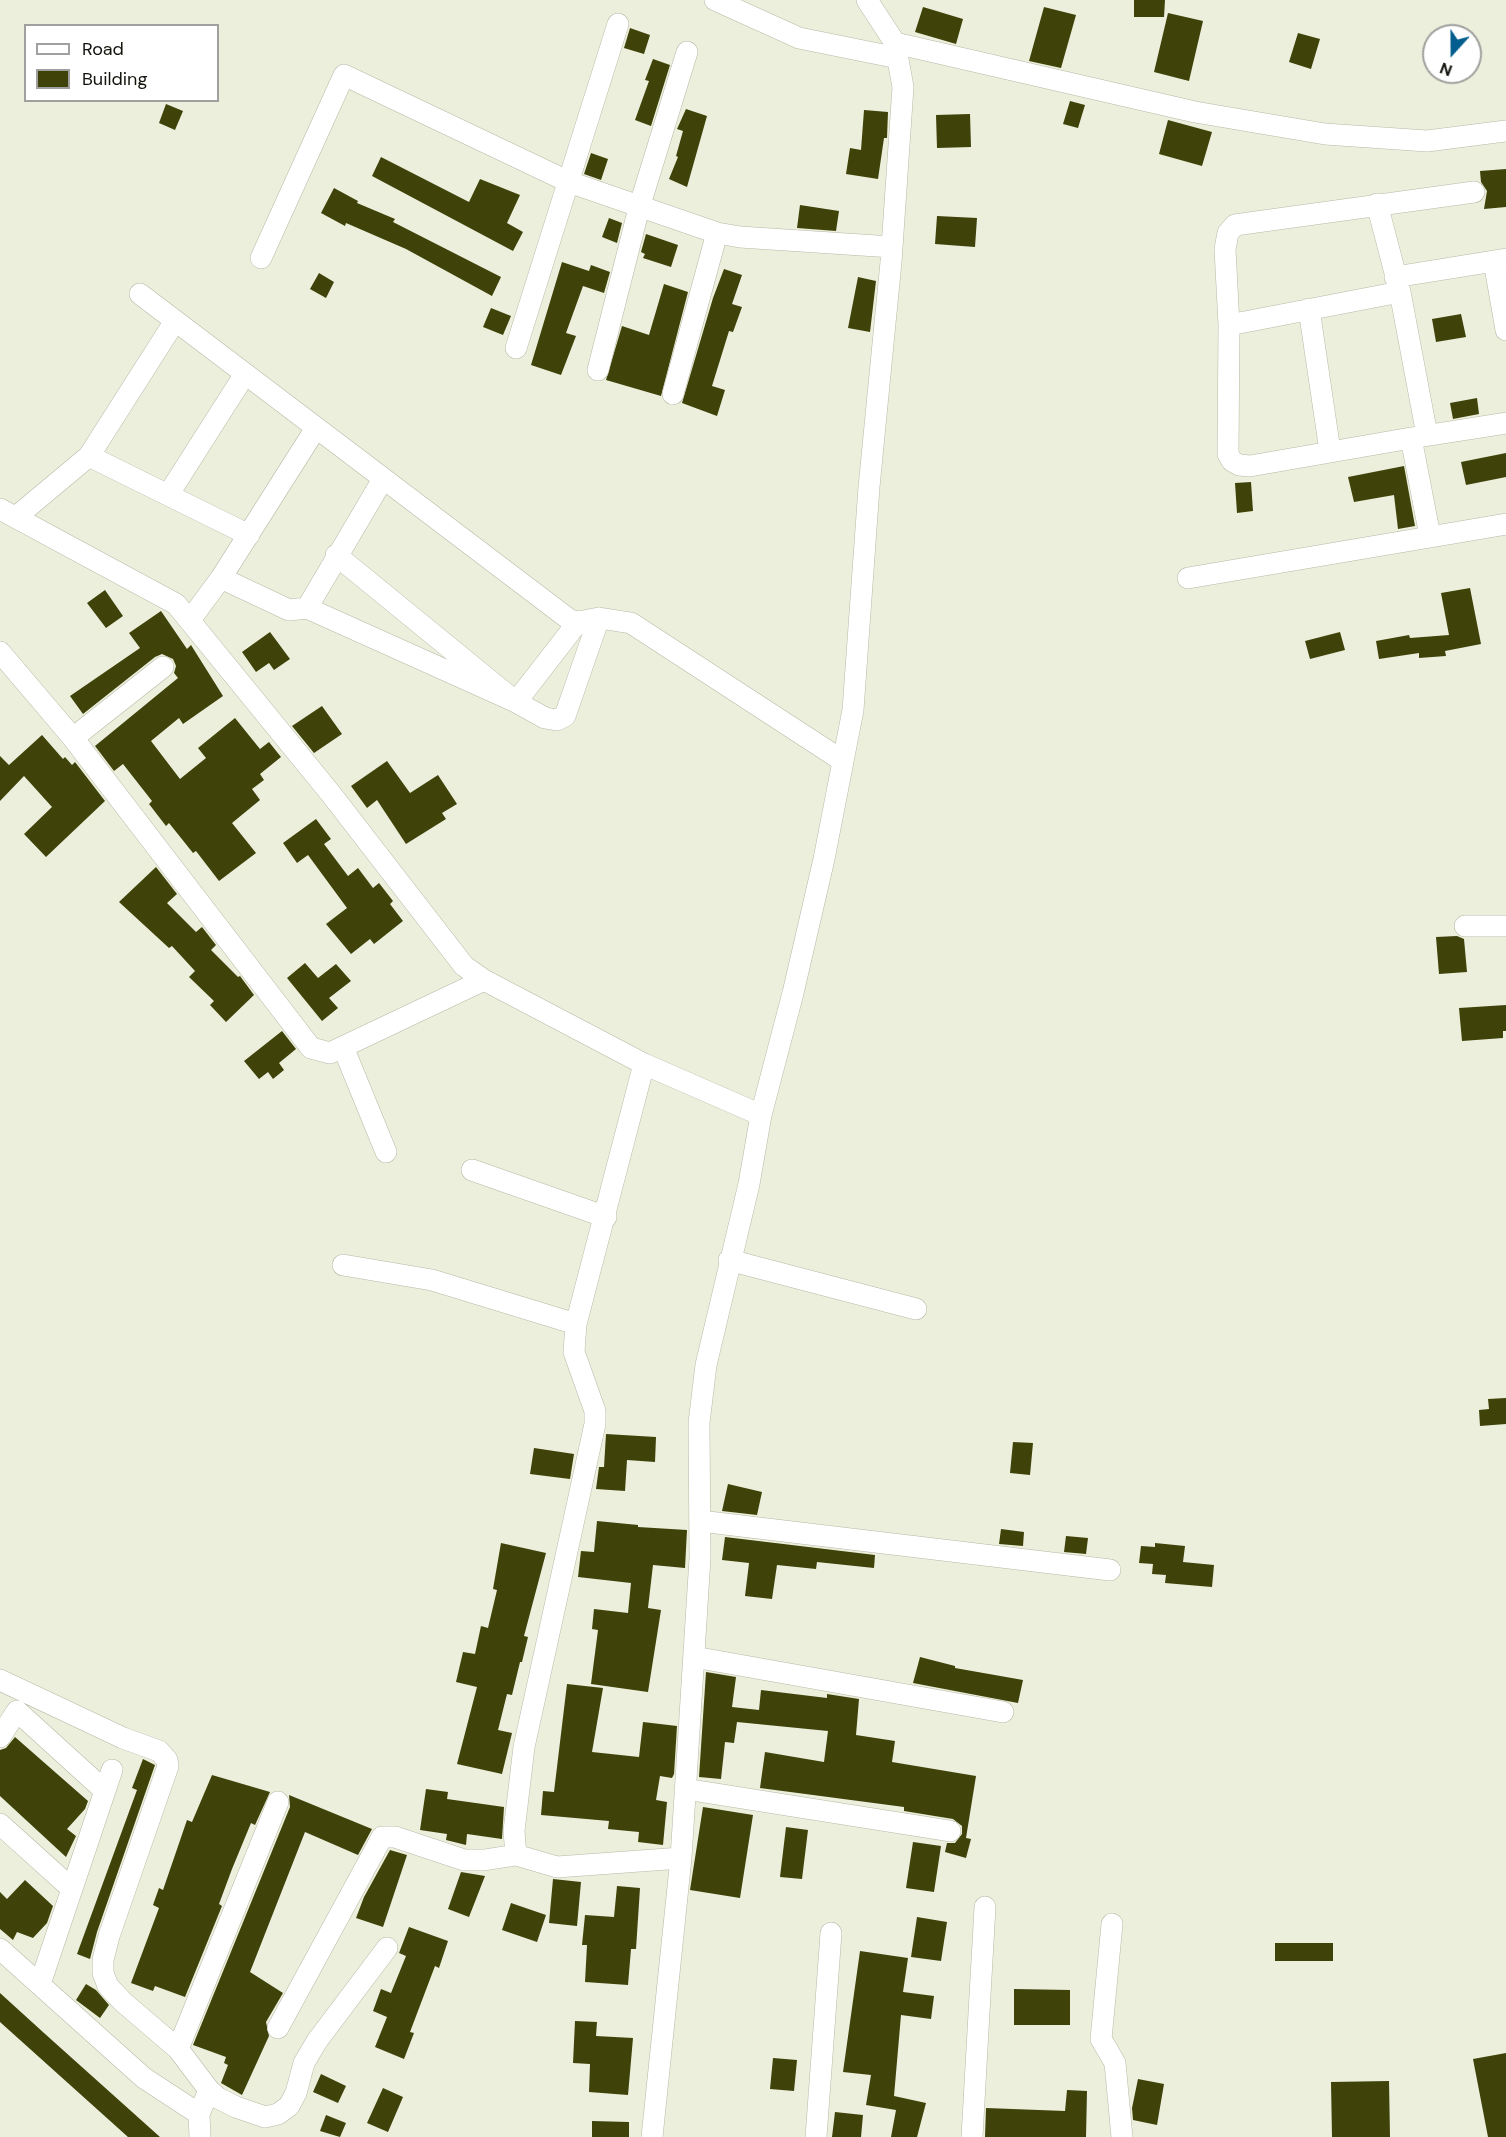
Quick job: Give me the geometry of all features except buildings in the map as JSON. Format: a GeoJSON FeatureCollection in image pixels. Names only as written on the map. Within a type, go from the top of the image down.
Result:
{"type":"FeatureCollection","features":[{"type":"Feature","properties":{"kind":"street"},"geometry":{"type":"LineString","coordinates":[[714,0],[745,8],[799,38],[897,50],[1195,112],[1325,135],[1427,141],[1506,131]]}},
{"type":"Feature","properties":{"kind":"street"},"geometry":{"type":"LineString","coordinates":[[652,2137],[681,1858],[694,1657],[700,1521],[699,1423],[704,1376],[729,1260],[749,1184],[761,1115],[793,993],[853,710],[868,487],[892,247],[903,87],[897,50],[867,0]]}},
{"type":"Feature","properties":{"kind":"street"},"geometry":{"type":"LineString","coordinates":[[516,348],[618,24]]}},
{"type":"Feature","properties":{"kind":"street"},"geometry":{"type":"LineString","coordinates":[[598,370],[639,208],[687,52]]}},
{"type":"Feature","properties":{"kind":"street"},"geometry":{"type":"LineString","coordinates":[[261,258],[344,75],[569,182],[717,233],[740,237],[892,247]]}},
{"type":"Feature","properties":{"kind":"street"},"geometry":{"type":"LineString","coordinates":[[1474,192],[1235,225],[1228,234],[1225,249],[1229,325],[1228,454],[1232,461],[1239,465],[1250,466],[1506,423]]}},
{"type":"Feature","properties":{"kind":"street"},"geometry":{"type":"LineString","coordinates":[[1377,204],[1398,285],[1430,536]]}},
{"type":"Feature","properties":{"kind":"street"},"geometry":{"type":"LineString","coordinates":[[674,394],[717,233]]}},
{"type":"Feature","properties":{"kind":"street"},"geometry":{"type":"LineString","coordinates":[[1229,325],[1309,309],[1500,260],[1506,330]]}},
{"type":"Feature","properties":{"kind":"street"},"geometry":{"type":"LineString","coordinates":[[140,294],[559,613],[589,620],[631,623],[843,761]]}},
{"type":"Feature","properties":{"kind":"street"},"geometry":{"type":"LineString","coordinates":[[1309,309],[1330,451]]}},
{"type":"Feature","properties":{"kind":"street"},"geometry":{"type":"LineString","coordinates":[[175,321],[89,456],[8,513],[176,604],[464,966],[484,980],[644,1064],[761,1115]]}},
{"type":"Feature","properties":{"kind":"street"},"geometry":{"type":"LineString","coordinates":[[168,495],[245,374]]}},
{"type":"Feature","properties":{"kind":"street"},"geometry":{"type":"LineString","coordinates":[[190,620],[221,578],[316,428]]}},
{"type":"Feature","properties":{"kind":"street"},"geometry":{"type":"LineString","coordinates":[[89,456],[249,535]]}},
{"type":"Feature","properties":{"kind":"street"},"geometry":{"type":"LineString","coordinates":[[307,609],[336,555],[383,479]]}},
{"type":"Feature","properties":{"kind":"street"},"geometry":{"type":"LineString","coordinates":[[1188,578],[1506,524]]}},
{"type":"Feature","properties":{"kind":"street"},"geometry":{"type":"LineString","coordinates":[[336,555],[516,702]]}},
{"type":"Feature","properties":{"kind":"street"},"geometry":{"type":"LineString","coordinates":[[221,578],[289,610],[307,609],[516,702],[545,718],[556,720],[566,716],[589,620]]}},
{"type":"Feature","properties":{"kind":"street"},"geometry":{"type":"LineString","coordinates":[[516,702],[589,620]]}},
{"type":"Feature","properties":{"kind":"street"},"geometry":{"type":"LineString","coordinates":[[0,652],[73,738],[303,1041],[311,1048],[324,1053],[343,1047],[484,980]]}},
{"type":"Feature","properties":{"kind":"street"},"geometry":{"type":"LineString","coordinates":[[73,738],[163,667]]}},
{"type":"Feature","properties":{"kind":"street"},"geometry":{"type":"LineString","coordinates":[[1465,926],[1506,926]]}},
{"type":"Feature","properties":{"kind":"street"},"geometry":{"type":"LineString","coordinates":[[343,1047],[386,1152]]}},
{"type":"Feature","properties":{"kind":"street"},"geometry":{"type":"LineString","coordinates":[[516,1855],[514,1831],[524,1747],[595,1424],[595,1411],[574,1352],[576,1324],[606,1217],[644,1064]]}},
{"type":"Feature","properties":{"kind":"street"},"geometry":{"type":"LineString","coordinates":[[472,1170],[606,1217]]}},
{"type":"Feature","properties":{"kind":"street"},"geometry":{"type":"LineString","coordinates":[[729,1260],[916,1309]]}},
{"type":"Feature","properties":{"kind":"street"},"geometry":{"type":"LineString","coordinates":[[343,1265],[432,1280],[576,1324]]}},
{"type":"Feature","properties":{"kind":"street"},"geometry":{"type":"LineString","coordinates":[[700,1521],[1110,1570]]}},
{"type":"Feature","properties":{"kind":"street"},"geometry":{"type":"LineString","coordinates":[[694,1657],[1003,1712]]}},
{"type":"Feature","properties":{"kind":"street"},"geometry":{"type":"LineString","coordinates":[[0,1680],[123,1738],[159,1751],[168,1760],[168,1766],[103,1960],[104,1973],[108,1986],[123,2002],[178,2049],[208,2090],[236,2108],[265,2117],[278,2114],[289,2106],[296,2093],[304,2063],[317,2041],[387,1948]]}},
{"type":"Feature","properties":{"kind":"street"},"geometry":{"type":"LineString","coordinates":[[0,1737],[17,1711],[104,1790]]}},
{"type":"Feature","properties":{"kind":"street"},"geometry":{"type":"LineString","coordinates":[[40,1984],[112,1770]]}},
{"type":"Feature","properties":{"kind":"street"},"geometry":{"type":"LineString","coordinates":[[685,1790],[950,1831]]}},
{"type":"Feature","properties":{"kind":"street"},"geometry":{"type":"LineString","coordinates":[[178,2049],[278,1802]]}},
{"type":"Feature","properties":{"kind":"street"},"geometry":{"type":"LineString","coordinates":[[0,1824],[72,1889]]}},
{"type":"Feature","properties":{"kind":"street"},"geometry":{"type":"LineString","coordinates":[[278,2028],[382,1837],[395,1838],[464,1860],[484,1860],[516,1855],[557,1867],[681,1858]]}},
{"type":"Feature","properties":{"kind":"street"},"geometry":{"type":"LineString","coordinates":[[972,2137],[985,1907]]}},
{"type":"Feature","properties":{"kind":"street"},"geometry":{"type":"LineString","coordinates":[[1112,1924],[1101,2039],[1115,2063],[1122,2137]]}},
{"type":"Feature","properties":{"kind":"street"},"geometry":{"type":"LineString","coordinates":[[816,2137],[831,1933]]}},
{"type":"Feature","properties":{"kind":"street"},"geometry":{"type":"LineString","coordinates":[[0,1949],[144,2078],[199,2114]]}},
{"type":"Feature","properties":{"kind":"street"},"geometry":{"type":"LineString","coordinates":[[200,2137],[199,2114],[208,2090]]}}]}
